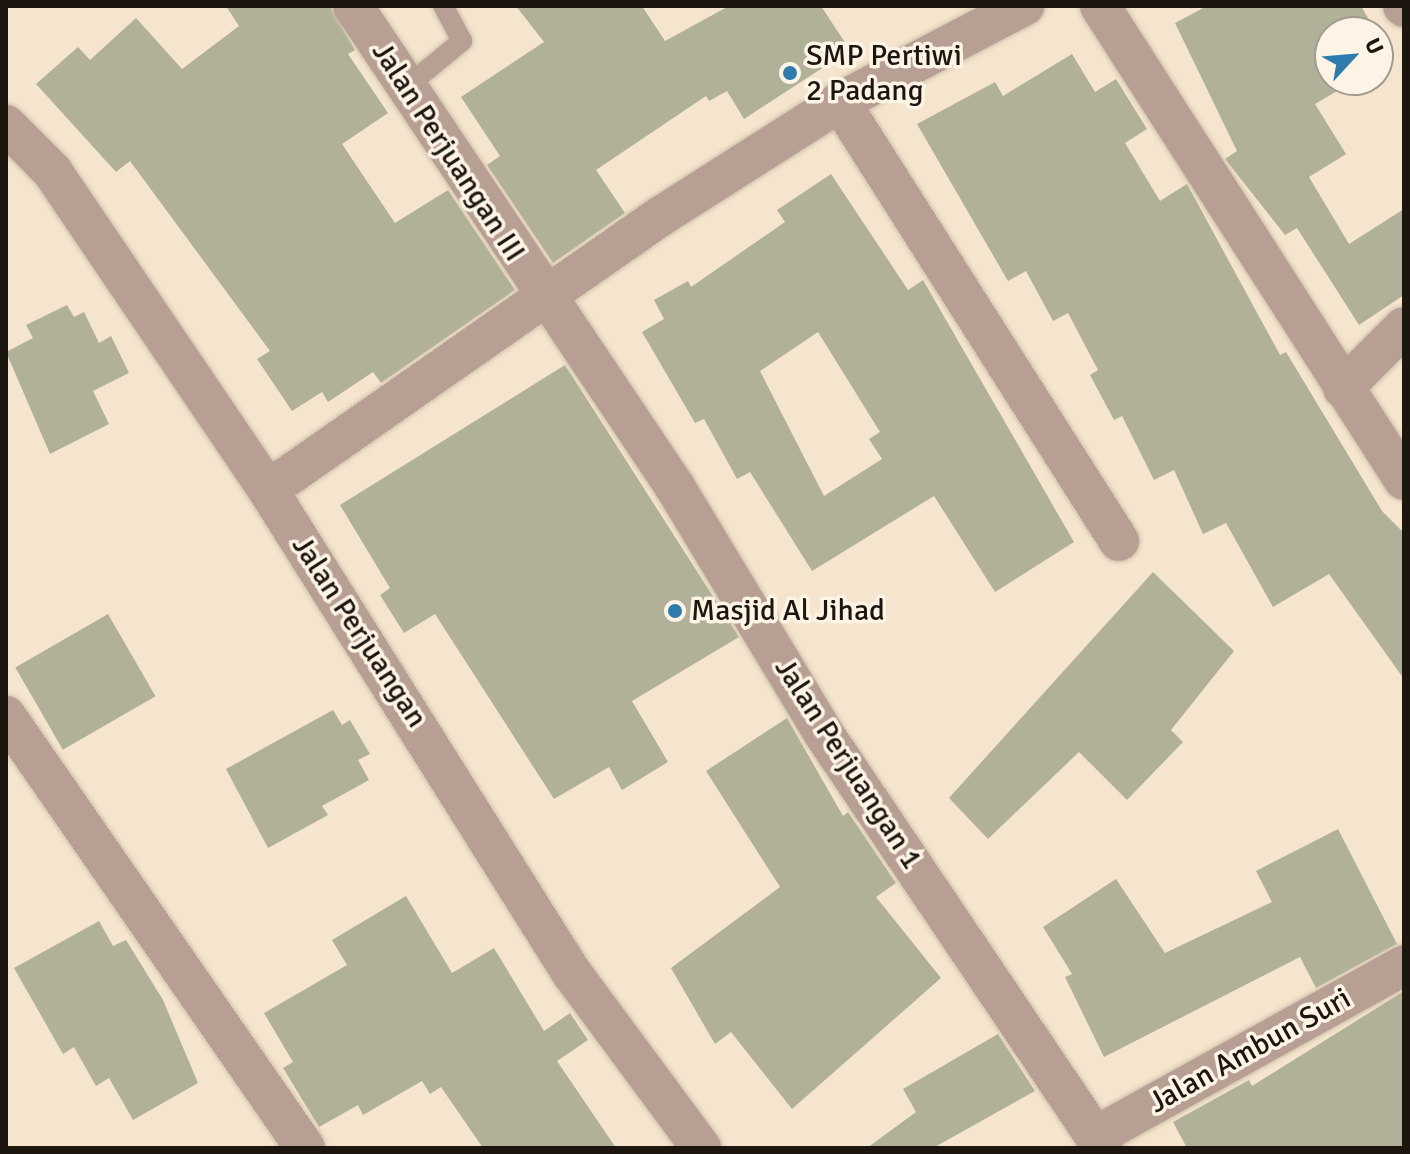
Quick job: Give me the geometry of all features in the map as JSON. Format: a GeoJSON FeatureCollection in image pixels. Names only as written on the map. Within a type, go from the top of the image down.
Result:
{"type":"FeatureCollection","features":[{"type":"Feature","properties":{"kind":"street","name":"Jalan Perjuangan III"},"geometry":{"type":"LineString","coordinates":[[353,6],[543,298]]}},
{"type":"Feature","properties":{"kind":"street"},"geometry":{"type":"LineString","coordinates":[[1100,6],[1404,480]]}},
{"type":"Feature","properties":{"kind":"street"},"geometry":{"type":"LineString","coordinates":[[268,490],[543,298],[840,102],[1007,10]]}},
{"type":"Feature","properties":{"kind":"street"},"geometry":{"type":"LineString","coordinates":[[840,102],[1119,541]]}},
{"type":"Feature","properties":{"kind":"street","name":"Jalan Perjuangan"},"geometry":{"type":"LineString","coordinates":[[6,125],[52,171],[268,490],[571,972],[701,1148]]}},
{"type":"Feature","properties":{"kind":"street","name":"Jalan Perjuangan 1"},"geometry":{"type":"LineString","coordinates":[[543,298],[637,429],[822,731],[1099,1142]]}},
{"type":"Feature","properties":{"kind":"street"},"geometry":{"type":"LineString","coordinates":[[1343,388],[1404,327]]}},
{"type":"Feature","properties":{"kind":"street"},"geometry":{"type":"LineString","coordinates":[[6,716],[305,1148]]}},
{"type":"Feature","properties":{"kind":"street","name":"Jalan Ambun Suri"},"geometry":{"type":"LineString","coordinates":[[1099,1142],[1404,965]]}},
{"type":"Feature","properties":{"kind":"lane"},"geometry":{"type":"LineString","coordinates":[[405,88],[462,41],[443,6]]}},
{"type":"Feature","properties":{"kind":"building"},"geometry":{"type":"Polygon","coordinates":[[[226,6],[330,6],[355,50],[348,54],[388,113],[342,144],[395,223],[448,190],[515,290],[381,383],[373,372],[328,402],[322,392],[292,411],[257,359],[270,351],[130,161],[116,172],[36,84],[78,47],[90,60],[136,18],[182,69],[239,26],[226,6]]]}},
{"type":"Feature","properties":{"kind":"building"},"geometry":{"type":"Polygon","coordinates":[[[516,6],[642,6],[665,41],[729,6],[821,6],[850,50],[744,119],[727,91],[709,101],[706,96],[596,170],[625,213],[553,263],[487,165],[500,156],[461,97],[544,42],[516,6]]]}},
{"type":"Feature","properties":{"kind":"building"},"geometry":{"type":"Polygon","coordinates":[[[1207,6],[1361,6],[1367,16],[1314,16],[1314,96],[1329,96],[1315,104],[1346,154],[1309,177],[1349,244],[1404,209],[1404,295],[1359,325],[1297,228],[1285,235],[1225,159],[1237,151],[1175,23],[1207,6]]]}},
{"type":"Feature","properties":{"kind":"building"},"geometry":{"type":"Polygon","coordinates":[[[1072,54],[1095,92],[1116,79],[1147,129],[1125,143],[1160,201],[1187,184],[1280,355],[1286,352],[1382,511],[1404,533],[1404,679],[1329,574],[1273,607],[1226,523],[1203,534],[1174,470],[1154,480],[1122,416],[1114,420],[1090,375],[1098,370],[1068,313],[1053,321],[1026,271],[1008,281],[917,124],[995,82],[1003,96],[1072,54]]]}},
{"type":"Feature","properties":{"kind":"building"},"geometry":{"type":"Polygon","coordinates":[[[831,174],[908,290],[923,280],[1074,542],[995,592],[934,496],[812,571],[750,472],[737,479],[704,419],[695,423],[642,332],[664,319],[654,300],[688,281],[691,287],[785,222],[777,210],[831,174]],[[818,332],[760,371],[824,496],[882,459],[869,439],[880,432],[818,332]]]}},
{"type":"Feature","properties":{"kind":"building"},"geometry":{"type":"Polygon","coordinates":[[[67,305],[74,317],[84,312],[99,343],[111,336],[129,373],[93,391],[109,424],[50,454],[6,352],[33,338],[26,325],[67,305]]]}},
{"type":"Feature","properties":{"kind":"building"},"geometry":{"type":"Polygon","coordinates":[[[565,365],[739,637],[632,701],[668,762],[622,790],[609,767],[554,799],[435,614],[404,633],[380,595],[390,588],[340,505],[565,365]]]}},
{"type":"Feature","properties":{"kind":"building"},"geometry":{"type":"Polygon","coordinates":[[[1153,572],[1234,651],[1171,730],[1183,742],[1127,800],[1079,752],[988,839],[949,798],[1153,572]]]}},
{"type":"Feature","properties":{"kind":"building"},"geometry":{"type":"Polygon","coordinates":[[[108,614],[156,696],[63,750],[15,668],[108,614]]]}},
{"type":"Feature","properties":{"kind":"building"},"geometry":{"type":"Polygon","coordinates":[[[333,710],[342,725],[350,720],[370,754],[358,760],[369,780],[322,806],[328,815],[268,848],[226,769],[333,710]]]}},
{"type":"Feature","properties":{"kind":"building"},"geometry":{"type":"Polygon","coordinates":[[[787,718],[843,816],[848,812],[896,883],[876,897],[941,978],[792,1109],[731,1032],[715,1044],[671,968],[780,887],[706,771],[787,718]]]}},
{"type":"Feature","properties":{"kind":"building"},"geometry":{"type":"Polygon","coordinates":[[[1338,829],[1397,944],[1316,988],[1300,957],[1104,1057],[1065,977],[1072,974],[1043,927],[1116,879],[1165,953],[1272,902],[1256,871],[1338,829]]]}},
{"type":"Feature","properties":{"kind":"building"},"geometry":{"type":"Polygon","coordinates":[[[406,896],[452,973],[494,948],[544,1031],[570,1013],[588,1040],[557,1061],[616,1148],[483,1148],[441,1087],[430,1094],[422,1081],[363,1115],[358,1105],[319,1127],[283,1068],[293,1062],[264,1013],[347,965],[332,940],[406,896]]]}},
{"type":"Feature","properties":{"kind":"building"},"geometry":{"type":"Polygon","coordinates":[[[99,921],[113,946],[126,940],[163,1000],[198,1083],[133,1120],[109,1078],[96,1086],[74,1047],[63,1054],[14,968],[99,921]]]}},
{"type":"Feature","properties":{"kind":"building"},"geometry":{"type":"Polygon","coordinates":[[[1404,991],[1404,1148],[1187,1148],[1173,1122],[1249,1080],[1252,1086],[1404,991]]]}},
{"type":"Feature","properties":{"kind":"building"},"geometry":{"type":"Polygon","coordinates":[[[998,1034],[1035,1091],[933,1148],[867,1148],[916,1112],[903,1089],[998,1034]]]}},
{"type":"Feature","properties":{"kind":"place","name":"SMP Pertiwi 2 Padang"},"geometry":{"type":"Point","coordinates":[790,73]}},
{"type":"Feature","properties":{"kind":"place","name":"Masjid Al Jihad"},"geometry":{"type":"Point","coordinates":[675,611]}}]}
